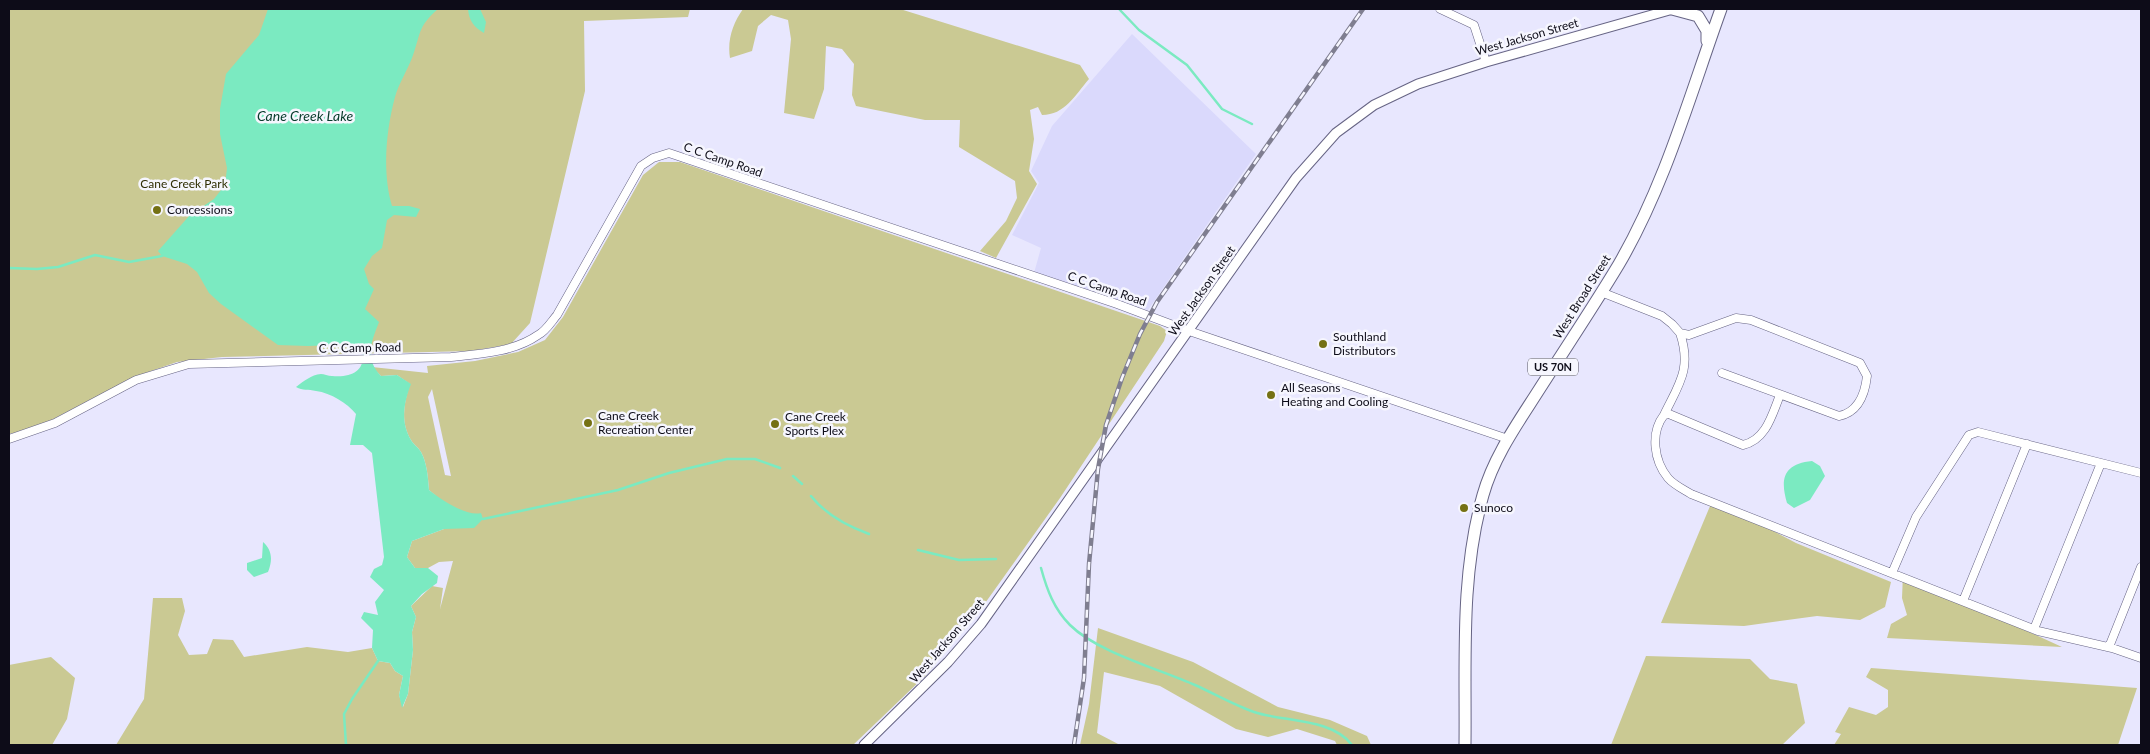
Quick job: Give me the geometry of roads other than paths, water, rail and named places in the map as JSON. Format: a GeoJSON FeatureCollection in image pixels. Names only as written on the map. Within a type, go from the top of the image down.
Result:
{"type":"FeatureCollection","features":[{"type":"Feature","properties":{"kind":"main road"},"geometry":{"type":"LineString","coordinates":[[1672,9],[1698,16],[1707,31],[1707,48]]}},
{"type":"Feature","properties":{"kind":"main road","name":"West Broad Street"},"geometry":{"type":"LineString","coordinates":[[1465,745],[1467,581],[1474,533],[1484,493],[1508,439],[1639,228],[1661,179],[1721,9]]}},
{"type":"Feature","properties":{"kind":"street"},"geometry":{"type":"LineString","coordinates":[[1440,9],[1474,25],[1486,62]]}},
{"type":"Feature","properties":{"kind":"street","name":"West Jackson Street"},"geometry":{"type":"LineString","coordinates":[[864,745],[948,662],[981,624],[1296,178],[1336,133],[1374,104],[1418,84],[1486,62],[1672,9]]}},
{"type":"Feature","properties":{"kind":"street","name":"C C Camp Road"},"geometry":{"type":"LineString","coordinates":[[9,439],[55,423],[136,380],[189,364],[482,354],[522,344],[540,334],[557,315],[641,166],[653,158],[668,153],[1117,304],[1189,331],[1508,439]]}},
{"type":"Feature","properties":{"kind":"street"},"geometry":{"type":"LineString","coordinates":[[1601,292],[1662,316],[1680,333],[1685,353],[1685,370],[1664,415],[1659,421],[1654,437],[1656,451],[1668,478],[1676,485],[1692,494],[2034,629],[2109,647],[2141,658]]}},
{"type":"Feature","properties":{"kind":"street"},"geometry":{"type":"LineString","coordinates":[[1680,333],[1689,336],[1736,318],[1751,320],[1860,363],[1865,368],[1867,376],[1863,396],[1855,408],[1848,414],[1839,416],[1722,373]]}},
{"type":"Feature","properties":{"kind":"street"},"geometry":{"type":"LineString","coordinates":[[1664,415],[1669,414],[1743,445],[1754,442],[1761,435],[1780,395]]}},
{"type":"Feature","properties":{"kind":"street"},"geometry":{"type":"LineString","coordinates":[[1892,573],[1916,517],[1969,435],[1978,432],[2141,473]]}},
{"type":"Feature","properties":{"kind":"street"},"geometry":{"type":"LineString","coordinates":[[1963,601],[2027,444]]}},
{"type":"Feature","properties":{"kind":"street"},"geometry":{"type":"LineString","coordinates":[[2034,629],[2101,463]]}},
{"type":"Feature","properties":{"kind":"street"},"geometry":{"type":"LineString","coordinates":[[2109,647],[2141,567]]}},
{"type":"Feature","properties":{"kind":"water","name":"Cane Creek Lake"},"geometry":{"type":"Polygon","coordinates":[[[268,9],[438,9],[426,21],[421,31],[412,58],[395,97],[387,137],[387,180],[392,206],[409,206],[420,209],[416,217],[394,215],[387,220],[382,248],[372,256],[364,269],[369,284],[374,289],[365,309],[379,322],[372,344],[372,363],[381,376],[397,375],[411,384],[404,412],[405,426],[411,440],[423,456],[427,470],[429,490],[461,510],[475,514],[481,513],[483,519],[474,528],[444,529],[412,541],[407,557],[415,568],[428,568],[438,576],[437,583],[422,594],[411,606],[416,617],[412,632],[413,650],[408,694],[402,708],[399,695],[403,676],[395,671],[390,663],[378,661],[372,648],[373,630],[361,618],[364,612],[378,615],[375,602],[384,590],[370,577],[374,569],[382,565],[384,557],[372,453],[363,445],[350,445],[356,414],[348,406],[322,392],[296,387],[308,379],[321,374],[340,376],[354,373],[358,370],[363,359],[361,344],[278,345],[221,304],[209,293],[197,272],[187,264],[162,256],[158,251],[190,215],[214,199],[225,185],[227,168],[220,134],[220,109],[226,74],[259,35],[268,9]]]}},
{"type":"Feature","properties":{"kind":"water"},"geometry":{"type":"Polygon","coordinates":[[[468,9],[480,9],[486,22],[484,33],[473,23],[468,9]]]}},
{"type":"Feature","properties":{"kind":"water"},"geometry":{"type":"Polygon","coordinates":[[[1812,461],[1820,466],[1825,476],[1810,500],[1794,508],[1787,503],[1784,487],[1786,474],[1795,465],[1812,461]]]}},
{"type":"Feature","properties":{"kind":"water"},"geometry":{"type":"Polygon","coordinates":[[[263,542],[270,552],[270,568],[268,572],[254,577],[247,570],[247,563],[262,558],[263,542]]]}},
{"type":"Feature","properties":{"kind":"waterway"},"geometry":{"type":"LineString","coordinates":[[1119,9],[1139,30],[1187,65],[1222,109],[1252,124]]}},
{"type":"Feature","properties":{"kind":"waterway"},"geometry":{"type":"LineString","coordinates":[[9,268],[37,269],[58,267],[95,255],[129,262],[162,256]]}},
{"type":"Feature","properties":{"kind":"waterway"},"geometry":{"type":"LineString","coordinates":[[483,519],[618,490],[669,473],[727,459],[755,459],[780,468]]}},
{"type":"Feature","properties":{"kind":"waterway"},"geometry":{"type":"LineString","coordinates":[[793,476],[802,484]]}},
{"type":"Feature","properties":{"kind":"waterway"},"geometry":{"type":"LineString","coordinates":[[811,496],[823,509],[837,519],[869,534]]}},
{"type":"Feature","properties":{"kind":"waterway"},"geometry":{"type":"LineString","coordinates":[[918,550],[959,560],[996,559]]}},
{"type":"Feature","properties":{"kind":"waterway"},"geometry":{"type":"LineString","coordinates":[[1041,568],[1055,606],[1064,619],[1082,635],[1096,644],[1254,712],[1320,725],[1343,736],[1352,745]]}},
{"type":"Feature","properties":{"kind":"waterway"},"geometry":{"type":"LineString","coordinates":[[346,745],[344,714],[378,661]]}},
{"type":"Feature","properties":{"kind":"railway"},"geometry":{"type":"LineString","coordinates":[[1074,745],[1084,678],[1089,564],[1098,469],[1106,425],[1122,378],[1140,334],[1157,302],[1363,9]]}},
{"type":"Feature","properties":{"kind":"place","name":"Concessions"},"geometry":{"type":"Point","coordinates":[157,210]}},
{"type":"Feature","properties":{"kind":"place","name":"Southland Distributors"},"geometry":{"type":"Point","coordinates":[1323,344]}},
{"type":"Feature","properties":{"kind":"place","name":"All Seasons Heating and Cooling"},"geometry":{"type":"Point","coordinates":[1271,395]}},
{"type":"Feature","properties":{"kind":"place","name":"Cane Creek Recreation Center"},"geometry":{"type":"Point","coordinates":[588,423]}},
{"type":"Feature","properties":{"kind":"place","name":"Cane Creek Sports Plex"},"geometry":{"type":"Point","coordinates":[775,424]}},
{"type":"Feature","properties":{"kind":"place","name":"Sunoco"},"geometry":{"type":"Point","coordinates":[1464,508]}},
{"type":"Feature","properties":{"kind":"park label","name":"Cane Creek Park"},"geometry":{"type":"Point","coordinates":[184,184]}}]}
